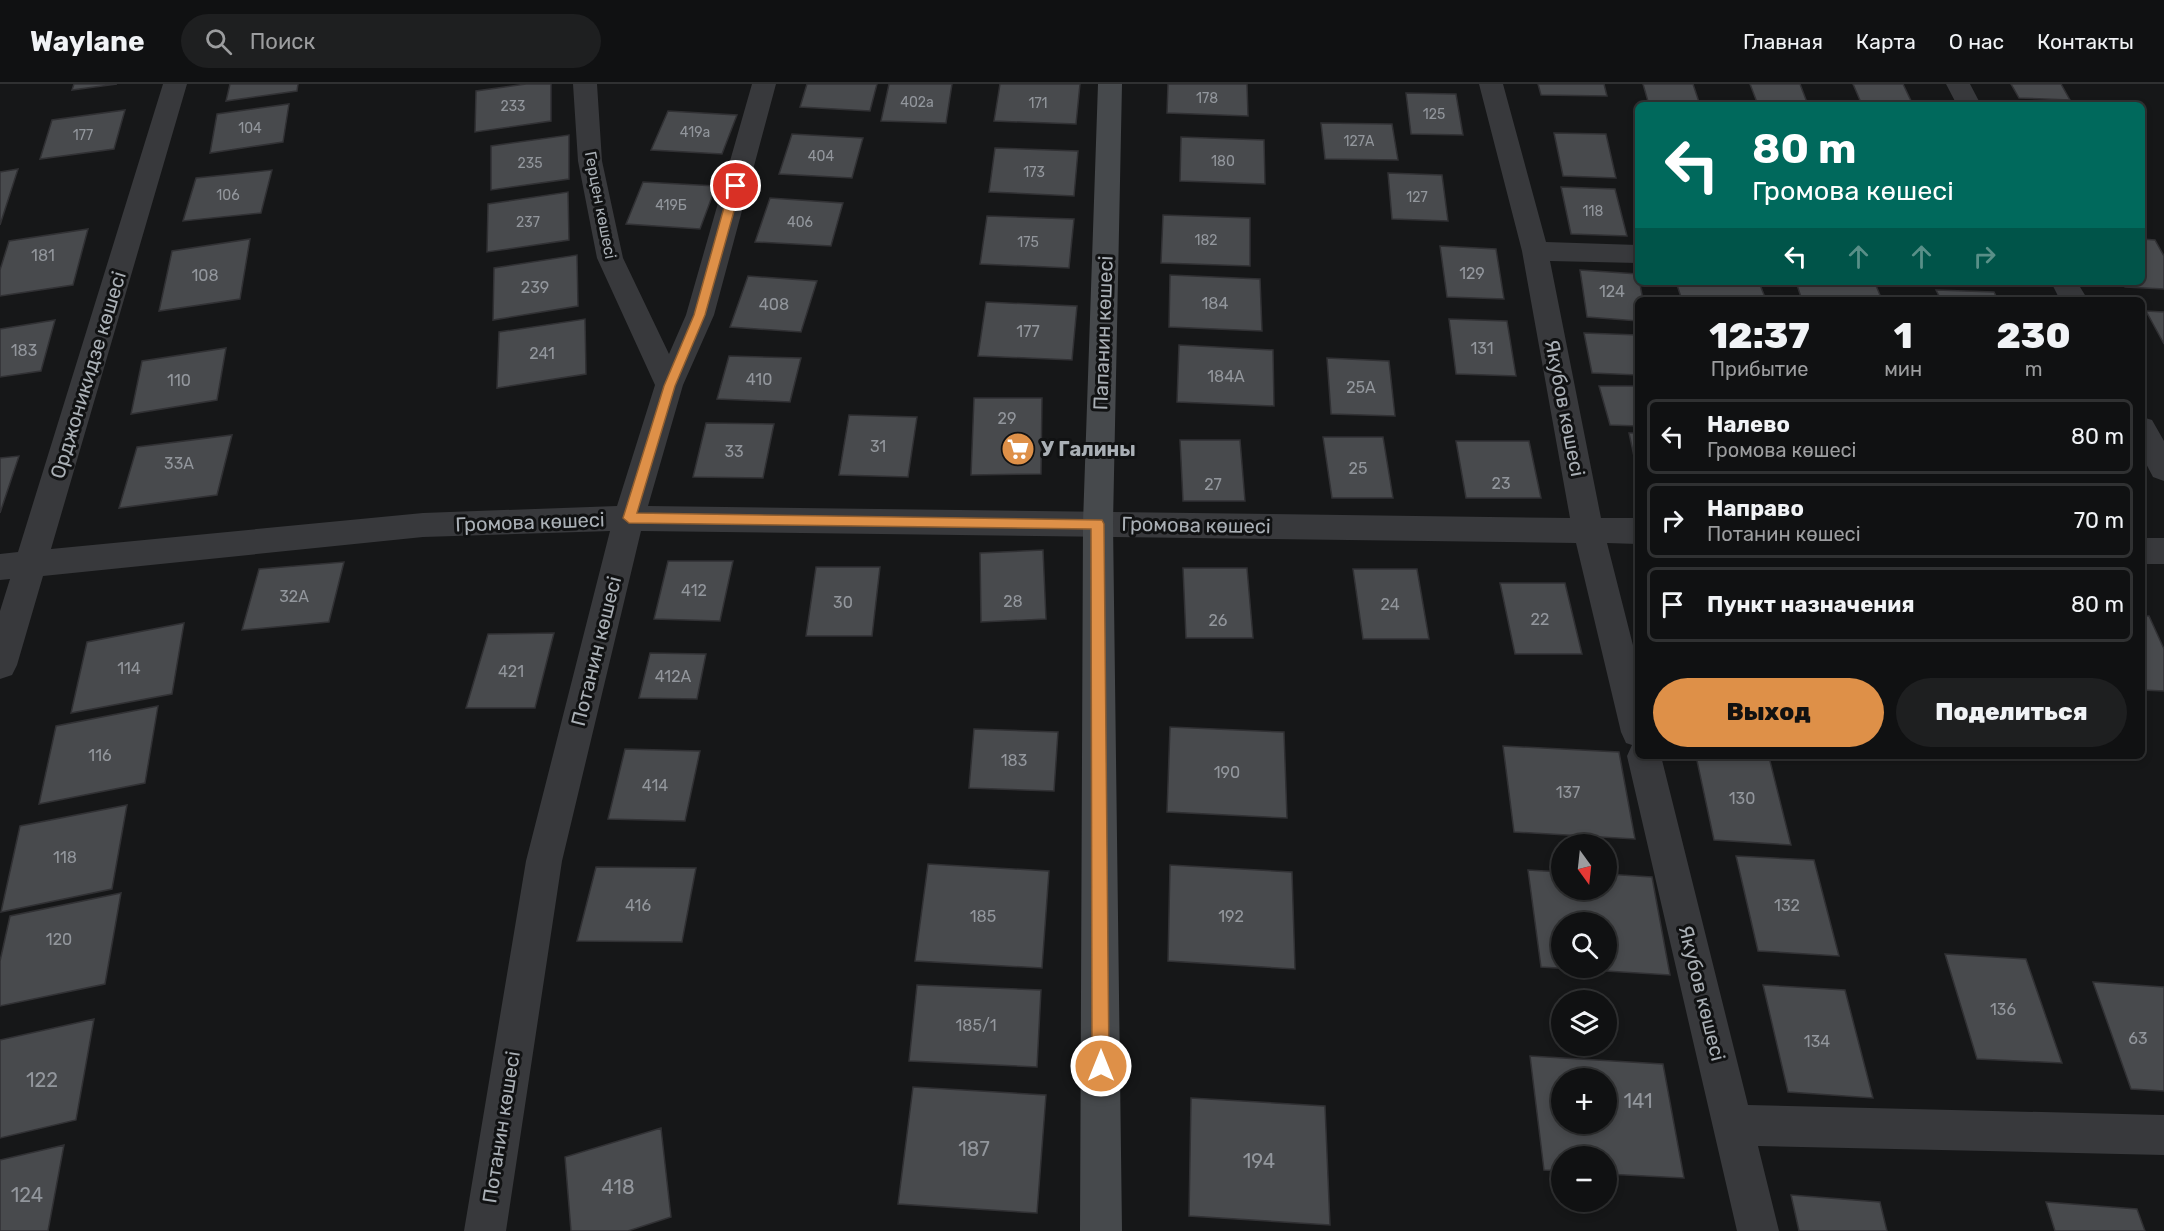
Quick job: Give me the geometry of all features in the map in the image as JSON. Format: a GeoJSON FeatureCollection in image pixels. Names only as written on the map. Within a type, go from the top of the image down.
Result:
{"type":"FeatureCollection","features":[{"type":"Feature","properties":{"kind":"main road","name":"Папанин көшесі"},"geometry":{"type":"LineString","coordinates":[[1101,1231],[1098,524],[1110,84]]}},
{"type":"Feature","properties":{"kind":"street","name":"Орджоникидзе көшесі"},"geometry":{"type":"LineString","coordinates":[[0,665],[175,84]]}},
{"type":"Feature","properties":{"kind":"street","name":"Герцен көшесі"},"geometry":{"type":"LineString","coordinates":[[585,84],[590,160],[610,258],[669,386]]}},
{"type":"Feature","properties":{"kind":"street","name":"Потанин көшесі"},"geometry":{"type":"LineString","coordinates":[[485,1231],[544,861],[629,518],[669,386],[700,315],[764,84]]}},
{"type":"Feature","properties":{"kind":"street","name":"Якубов көшесі"},"geometry":{"type":"LineString","coordinates":[[1491,84],[1535,251],[1588,529],[1635,720]]}},
{"type":"Feature","properties":{"kind":"street"},"geometry":{"type":"LineString","coordinates":[[1958,84],[1968,102]]}},
{"type":"Feature","properties":{"kind":"street"},"geometry":{"type":"LineString","coordinates":[[1535,251],[1635,254]]}},
{"type":"Feature","properties":{"kind":"street"},"geometry":{"type":"LineString","coordinates":[[2145,434],[2164,469]]}},
{"type":"Feature","properties":{"kind":"street","name":"Громова көшесі"},"geometry":{"type":"LineString","coordinates":[[0,567],[423,525],[629,518],[1635,531]]}},
{"type":"Feature","properties":{"kind":"street"},"geometry":{"type":"LineString","coordinates":[[2145,551],[2164,551]]}},
{"type":"Feature","properties":{"kind":"street","name":"Якубов көшесі"},"geometry":{"type":"LineString","coordinates":[[1645,759],[1758,1231]]}},
{"type":"Feature","properties":{"kind":"street"},"geometry":{"type":"LineString","coordinates":[[1734,1125],[2164,1135]]}},
{"type":"Feature","properties":{"kind":"building"},"geometry":{"type":"Polygon","coordinates":[[[74,84],[117,84],[72,90],[74,84]]]}},
{"type":"Feature","properties":{"kind":"building"},"geometry":{"type":"Polygon","coordinates":[[[230,84],[298,84],[297,91],[226,101],[230,84]]]}},
{"type":"Feature","properties":{"kind":"building"},"geometry":{"type":"Polygon","coordinates":[[[526,84],[551,84],[551,121],[475,132],[476,91],[526,84]]]}},
{"type":"Feature","properties":{"kind":"building"},"geometry":{"type":"Polygon","coordinates":[[[807,84],[877,84],[870,111],[800,107],[807,84]]]}},
{"type":"Feature","properties":{"kind":"building"},"geometry":{"type":"Polygon","coordinates":[[[889,84],[952,84],[946,123],[881,121],[889,84]]]}},
{"type":"Feature","properties":{"kind":"building"},"geometry":{"type":"Polygon","coordinates":[[[1000,84],[1080,84],[1076,124],[994,121],[1000,84]]]}},
{"type":"Feature","properties":{"kind":"building"},"geometry":{"type":"Polygon","coordinates":[[[1168,84],[1247,84],[1248,116],[1167,113],[1168,84]]]}},
{"type":"Feature","properties":{"kind":"building"},"geometry":{"type":"Polygon","coordinates":[[[1538,84],[1604,84],[1607,96],[1541,95],[1538,84]]]}},
{"type":"Feature","properties":{"kind":"building"},"geometry":{"type":"Polygon","coordinates":[[[1643,84],[1693,84],[1699,102],[1648,102],[1643,84]]]}},
{"type":"Feature","properties":{"kind":"building"},"geometry":{"type":"Polygon","coordinates":[[[1750,84],[1800,84],[1807,102],[1757,102],[1750,84]]]}},
{"type":"Feature","properties":{"kind":"building"},"geometry":{"type":"Polygon","coordinates":[[[1853,84],[1903,84],[1912,102],[1861,102],[1853,84]]]}},
{"type":"Feature","properties":{"kind":"building"},"geometry":{"type":"Polygon","coordinates":[[[2011,84],[2061,84],[2070,100],[2019,98],[2011,84]]]}},
{"type":"Feature","properties":{"kind":"building"},"geometry":{"type":"Polygon","coordinates":[[[1406,93],[1456,94],[1463,135],[1411,134],[1406,93]]]}},
{"type":"Feature","properties":{"kind":"building"},"geometry":{"type":"Polygon","coordinates":[[[289,104],[283,142],[210,153],[217,114],[289,104]]]}},
{"type":"Feature","properties":{"kind":"building"},"geometry":{"type":"Polygon","coordinates":[[[125,110],[114,149],[40,159],[52,120],[125,110]]]}},
{"type":"Feature","properties":{"kind":"building"},"geometry":{"type":"Polygon","coordinates":[[[668,111],[737,115],[722,154],[651,150],[668,111]]]}},
{"type":"Feature","properties":{"kind":"building"},"geometry":{"type":"Polygon","coordinates":[[[1321,123],[1392,124],[1398,160],[1325,159],[1321,123]]]}},
{"type":"Feature","properties":{"kind":"building"},"geometry":{"type":"Polygon","coordinates":[[[1554,133],[1606,134],[1616,178],[1563,176],[1554,133]]]}},
{"type":"Feature","properties":{"kind":"building"},"geometry":{"type":"Polygon","coordinates":[[[792,134],[863,138],[852,178],[779,174],[792,134]]]}},
{"type":"Feature","properties":{"kind":"building"},"geometry":{"type":"Polygon","coordinates":[[[569,135],[569,179],[491,190],[491,146],[569,135]]]}},
{"type":"Feature","properties":{"kind":"building"},"geometry":{"type":"Polygon","coordinates":[[[1181,137],[1264,140],[1265,184],[1180,181],[1181,137]]]}},
{"type":"Feature","properties":{"kind":"building"},"geometry":{"type":"Polygon","coordinates":[[[995,148],[1078,151],[1074,196],[989,192],[995,148]]]}},
{"type":"Feature","properties":{"kind":"building"},"geometry":{"type":"Polygon","coordinates":[[[18,169],[0,225],[0,172],[18,169]]]}},
{"type":"Feature","properties":{"kind":"building"},"geometry":{"type":"Polygon","coordinates":[[[272,170],[261,213],[183,221],[196,178],[272,170]]]}},
{"type":"Feature","properties":{"kind":"building"},"geometry":{"type":"Polygon","coordinates":[[[1388,173],[1442,175],[1448,221],[1392,219],[1388,173]]]}},
{"type":"Feature","properties":{"kind":"building"},"geometry":{"type":"Polygon","coordinates":[[[643,182],[716,186],[700,229],[626,224],[643,182]]]}},
{"type":"Feature","properties":{"kind":"building"},"geometry":{"type":"Polygon","coordinates":[[[1561,187],[1615,189],[1627,236],[1571,234],[1561,187]]]}},
{"type":"Feature","properties":{"kind":"building"},"geometry":{"type":"Polygon","coordinates":[[[568,192],[569,240],[487,252],[488,204],[568,192]]]}},
{"type":"Feature","properties":{"kind":"building"},"geometry":{"type":"Polygon","coordinates":[[[770,198],[843,203],[831,246],[755,242],[770,198]]]}},
{"type":"Feature","properties":{"kind":"building"},"geometry":{"type":"Polygon","coordinates":[[[1163,215],[1250,218],[1250,266],[1161,263],[1163,215]]]}},
{"type":"Feature","properties":{"kind":"building"},"geometry":{"type":"Polygon","coordinates":[[[987,216],[1074,219],[1069,268],[980,264],[987,216]]]}},
{"type":"Feature","properties":{"kind":"building"},"geometry":{"type":"Polygon","coordinates":[[[88,229],[73,285],[0,296],[0,270],[9,241],[88,229]]]}},
{"type":"Feature","properties":{"kind":"building"},"geometry":{"type":"Polygon","coordinates":[[[250,239],[240,299],[159,311],[172,251],[250,239]]]}},
{"type":"Feature","properties":{"kind":"building"},"geometry":{"type":"Polygon","coordinates":[[[2145,239],[2155,240],[2164,256],[2164,289],[2125,287],[2124,285],[2145,285],[2145,239]]]}},
{"type":"Feature","properties":{"kind":"building"},"geometry":{"type":"Polygon","coordinates":[[[1440,246],[1496,249],[1504,299],[1447,297],[1440,246]]]}},
{"type":"Feature","properties":{"kind":"building"},"geometry":{"type":"Polygon","coordinates":[[[577,255],[578,306],[493,320],[494,268],[577,255]]]}},
{"type":"Feature","properties":{"kind":"building"},"geometry":{"type":"Polygon","coordinates":[[[1580,270],[1635,274],[1635,285],[1640,285],[1642,297],[1635,297],[1635,321],[1587,317],[1580,270]]]}},
{"type":"Feature","properties":{"kind":"building"},"geometry":{"type":"Polygon","coordinates":[[[1170,275],[1260,279],[1262,331],[1169,327],[1170,275]]]}},
{"type":"Feature","properties":{"kind":"building"},"geometry":{"type":"Polygon","coordinates":[[[748,276],[817,281],[801,332],[730,327],[748,276]]]}},
{"type":"Feature","properties":{"kind":"building"},"geometry":{"type":"Polygon","coordinates":[[[1677,285],[1760,285],[1765,297],[1681,297],[1677,285]]]}},
{"type":"Feature","properties":{"kind":"building"},"geometry":{"type":"Polygon","coordinates":[[[1797,285],[1876,285],[1881,297],[1801,297],[1797,285]]]}},
{"type":"Feature","properties":{"kind":"building"},"geometry":{"type":"Polygon","coordinates":[[[1936,290],[1994,292],[1996,297],[1940,297],[1936,290]]]}},
{"type":"Feature","properties":{"kind":"building"},"geometry":{"type":"Polygon","coordinates":[[[986,302],[1077,306],[1072,360],[978,356],[986,302]]]}},
{"type":"Feature","properties":{"kind":"building"},"geometry":{"type":"Polygon","coordinates":[[[2146,311],[2164,312],[2164,344],[2146,311]]]}},
{"type":"Feature","properties":{"kind":"building"},"geometry":{"type":"Polygon","coordinates":[[[585,319],[586,374],[497,388],[499,332],[585,319]]]}},
{"type":"Feature","properties":{"kind":"building"},"geometry":{"type":"Polygon","coordinates":[[[1449,319],[1507,321],[1516,376],[1456,374],[1449,319]]]}},
{"type":"Feature","properties":{"kind":"building"},"geometry":{"type":"Polygon","coordinates":[[[55,320],[41,371],[0,377],[0,329],[55,320]]]}},
{"type":"Feature","properties":{"kind":"building"},"geometry":{"type":"Polygon","coordinates":[[[1584,333],[1635,335],[1635,375],[1592,373],[1584,333]]]}},
{"type":"Feature","properties":{"kind":"building"},"geometry":{"type":"Polygon","coordinates":[[[1179,345],[1273,350],[1274,406],[1177,402],[1179,345]]]}},
{"type":"Feature","properties":{"kind":"building"},"geometry":{"type":"Polygon","coordinates":[[[226,348],[217,400],[131,414],[142,361],[226,348]]]}},
{"type":"Feature","properties":{"kind":"building"},"geometry":{"type":"Polygon","coordinates":[[[729,356],[801,358],[790,402],[717,399],[729,356]]]}},
{"type":"Feature","properties":{"kind":"building"},"geometry":{"type":"Polygon","coordinates":[[[1327,358],[1389,361],[1395,416],[1331,414],[1327,358]]]}},
{"type":"Feature","properties":{"kind":"building"},"geometry":{"type":"Polygon","coordinates":[[[1599,386],[1635,386],[1635,426],[1610,425],[1599,386]]]}},
{"type":"Feature","properties":{"kind":"building"},"geometry":{"type":"Polygon","coordinates":[[[974,398],[1042,398],[1041,474],[971,475],[974,398]]]}},
{"type":"Feature","properties":{"kind":"building"},"geometry":{"type":"Polygon","coordinates":[[[849,415],[917,417],[908,477],[839,475],[849,415]]]}},
{"type":"Feature","properties":{"kind":"building"},"geometry":{"type":"Polygon","coordinates":[[[706,423],[774,424],[763,478],[693,477],[706,423]]]}},
{"type":"Feature","properties":{"kind":"building"},"geometry":{"type":"Polygon","coordinates":[[[1629,433],[1635,433],[1635,461],[1629,433]]]}},
{"type":"Feature","properties":{"kind":"building"},"geometry":{"type":"Polygon","coordinates":[[[232,435],[217,495],[119,508],[137,447],[232,435]]]}},
{"type":"Feature","properties":{"kind":"building"},"geometry":{"type":"Polygon","coordinates":[[[1323,437],[1383,437],[1393,498],[1332,498],[1323,437]]]}},
{"type":"Feature","properties":{"kind":"building"},"geometry":{"type":"Polygon","coordinates":[[[1180,440],[1240,440],[1245,501],[1183,501],[1180,440]]]}},
{"type":"Feature","properties":{"kind":"building"},"geometry":{"type":"Polygon","coordinates":[[[1456,441],[1529,441],[1541,498],[1466,498],[1456,441]]]}},
{"type":"Feature","properties":{"kind":"building"},"geometry":{"type":"Polygon","coordinates":[[[19,456],[0,513],[0,458],[19,456]]]}},
{"type":"Feature","properties":{"kind":"building"},"geometry":{"type":"Polygon","coordinates":[[[1043,550],[1046,619],[981,622],[980,553],[1043,550]]]}},
{"type":"Feature","properties":{"kind":"building"},"geometry":{"type":"Polygon","coordinates":[[[668,561],[733,561],[720,621],[654,619],[668,561]]]}},
{"type":"Feature","properties":{"kind":"building"},"geometry":{"type":"Polygon","coordinates":[[[344,562],[329,622],[242,630],[259,569],[344,562]]]}},
{"type":"Feature","properties":{"kind":"building"},"geometry":{"type":"Polygon","coordinates":[[[816,567],[880,567],[872,636],[806,636],[816,567]]]}},
{"type":"Feature","properties":{"kind":"building"},"geometry":{"type":"Polygon","coordinates":[[[1183,568],[1247,568],[1253,638],[1186,638],[1183,568]]]}},
{"type":"Feature","properties":{"kind":"building"},"geometry":{"type":"Polygon","coordinates":[[[1353,569],[1417,569],[1429,639],[1363,639],[1353,569]]]}},
{"type":"Feature","properties":{"kind":"building"},"geometry":{"type":"Polygon","coordinates":[[[1500,583],[1565,583],[1582,654],[1515,654],[1500,583]]]}},
{"type":"Feature","properties":{"kind":"building"},"geometry":{"type":"Polygon","coordinates":[[[2145,616],[2149,616],[2164,649],[2164,691],[2145,690],[2145,616]]]}},
{"type":"Feature","properties":{"kind":"building"},"geometry":{"type":"Polygon","coordinates":[[[184,623],[172,694],[71,713],[87,642],[184,623]]]}},
{"type":"Feature","properties":{"kind":"building"},"geometry":{"type":"Polygon","coordinates":[[[554,633],[535,708],[466,708],[488,634],[554,633]]]}},
{"type":"Feature","properties":{"kind":"building"},"geometry":{"type":"Polygon","coordinates":[[[650,653],[706,654],[697,699],[639,698],[650,653]]]}},
{"type":"Feature","properties":{"kind":"building"},"geometry":{"type":"Polygon","coordinates":[[[158,706],[145,783],[39,804],[56,726],[158,706]]]}},
{"type":"Feature","properties":{"kind":"building"},"geometry":{"type":"Polygon","coordinates":[[[1170,727],[1284,732],[1287,818],[1167,812],[1170,727]]]}},
{"type":"Feature","properties":{"kind":"building"},"geometry":{"type":"Polygon","coordinates":[[[974,729],[1058,732],[1054,791],[969,788],[974,729]]]}},
{"type":"Feature","properties":{"kind":"building"},"geometry":{"type":"Polygon","coordinates":[[[1503,746],[1619,752],[1635,839],[1617,838],[1617,834],[1514,832],[1503,746]]]}},
{"type":"Feature","properties":{"kind":"building"},"geometry":{"type":"Polygon","coordinates":[[[625,749],[700,751],[685,821],[608,819],[625,749]]]}},
{"type":"Feature","properties":{"kind":"building"},"geometry":{"type":"Polygon","coordinates":[[[1697,759],[1770,759],[1791,845],[1714,840],[1697,759]]]}},
{"type":"Feature","properties":{"kind":"building"},"geometry":{"type":"Polygon","coordinates":[[[127,805],[112,889],[1,912],[20,826],[127,805]]]}},
{"type":"Feature","properties":{"kind":"building"},"geometry":{"type":"Polygon","coordinates":[[[1736,856],[1814,860],[1839,956],[1758,951],[1736,856]]]}},
{"type":"Feature","properties":{"kind":"building"},"geometry":{"type":"Polygon","coordinates":[[[928,864],[1049,871],[1042,968],[915,961],[928,864]]]}},
{"type":"Feature","properties":{"kind":"building"},"geometry":{"type":"Polygon","coordinates":[[[1170,865],[1292,872],[1295,969],[1168,961],[1170,865]]]}},
{"type":"Feature","properties":{"kind":"building"},"geometry":{"type":"Polygon","coordinates":[[[596,867],[696,868],[682,942],[577,941],[596,867]]]}},
{"type":"Feature","properties":{"kind":"building"},"geometry":{"type":"Polygon","coordinates":[[[1528,870],[1551,871],[1551,900],[1617,900],[1617,875],[1652,877],[1670,975],[1617,972],[1617,912],[1551,912],[1551,968],[1541,967],[1528,870]]]}},
{"type":"Feature","properties":{"kind":"building"},"geometry":{"type":"Polygon","coordinates":[[[121,893],[105,984],[0,1006],[0,961],[10,916],[121,893]]]}},
{"type":"Feature","properties":{"kind":"building"},"geometry":{"type":"Polygon","coordinates":[[[1945,954],[2026,959],[2062,1063],[1977,1059],[1945,954]]]}},
{"type":"Feature","properties":{"kind":"building"},"geometry":{"type":"Polygon","coordinates":[[[2093,982],[2164,987],[2164,1091],[2131,1089],[2093,982]]]}},
{"type":"Feature","properties":{"kind":"building"},"geometry":{"type":"Polygon","coordinates":[[[917,985],[1041,990],[1037,1067],[909,1061],[917,985]]]}},
{"type":"Feature","properties":{"kind":"building"},"geometry":{"type":"Polygon","coordinates":[[[1763,985],[1845,990],[1873,1098],[1788,1092],[1763,985]]]}},
{"type":"Feature","properties":{"kind":"building"},"geometry":{"type":"Polygon","coordinates":[[[94,1019],[76,1120],[0,1138],[0,1040],[94,1019]]]}},
{"type":"Feature","properties":{"kind":"building"},"geometry":{"type":"Polygon","coordinates":[[[1530,1056],[1663,1064],[1684,1178],[1617,1175],[1617,1146],[1551,1146],[1551,1170],[1544,1170],[1530,1056]]]}},
{"type":"Feature","properties":{"kind":"building"},"geometry":{"type":"Polygon","coordinates":[[[913,1087],[1046,1095],[1037,1213],[898,1204],[913,1087]]]}},
{"type":"Feature","properties":{"kind":"building"},"geometry":{"type":"Polygon","coordinates":[[[1191,1098],[1325,1106],[1330,1225],[1189,1216],[1191,1098]]]}},
{"type":"Feature","properties":{"kind":"building"},"geometry":{"type":"Polygon","coordinates":[[[661,1128],[671,1217],[628,1231],[571,1231],[565,1157],[661,1128]]]}},
{"type":"Feature","properties":{"kind":"building"},"geometry":{"type":"Polygon","coordinates":[[[64,1145],[48,1231],[0,1231],[0,1160],[64,1145]]]}},
{"type":"Feature","properties":{"kind":"building"},"geometry":{"type":"Polygon","coordinates":[[[1791,1195],[1880,1202],[1887,1231],[1799,1231],[1791,1195]]]}},
{"type":"Feature","properties":{"kind":"building"},"geometry":{"type":"Polygon","coordinates":[[[2046,1202],[2137,1209],[2145,1231],[2055,1231],[2046,1202]]]}},
{"type":"Feature","properties":{"kind":"place","name":"У Галины"},"geometry":{"type":"Point","coordinates":[1018,449]}},
{"type":"Feature","properties":{"kind":"route"},"geometry":{"type":"LineString","coordinates":[[736,186],[700,315],[669,386],[629,518],[1098,524],[1101,1066]]}}]}
